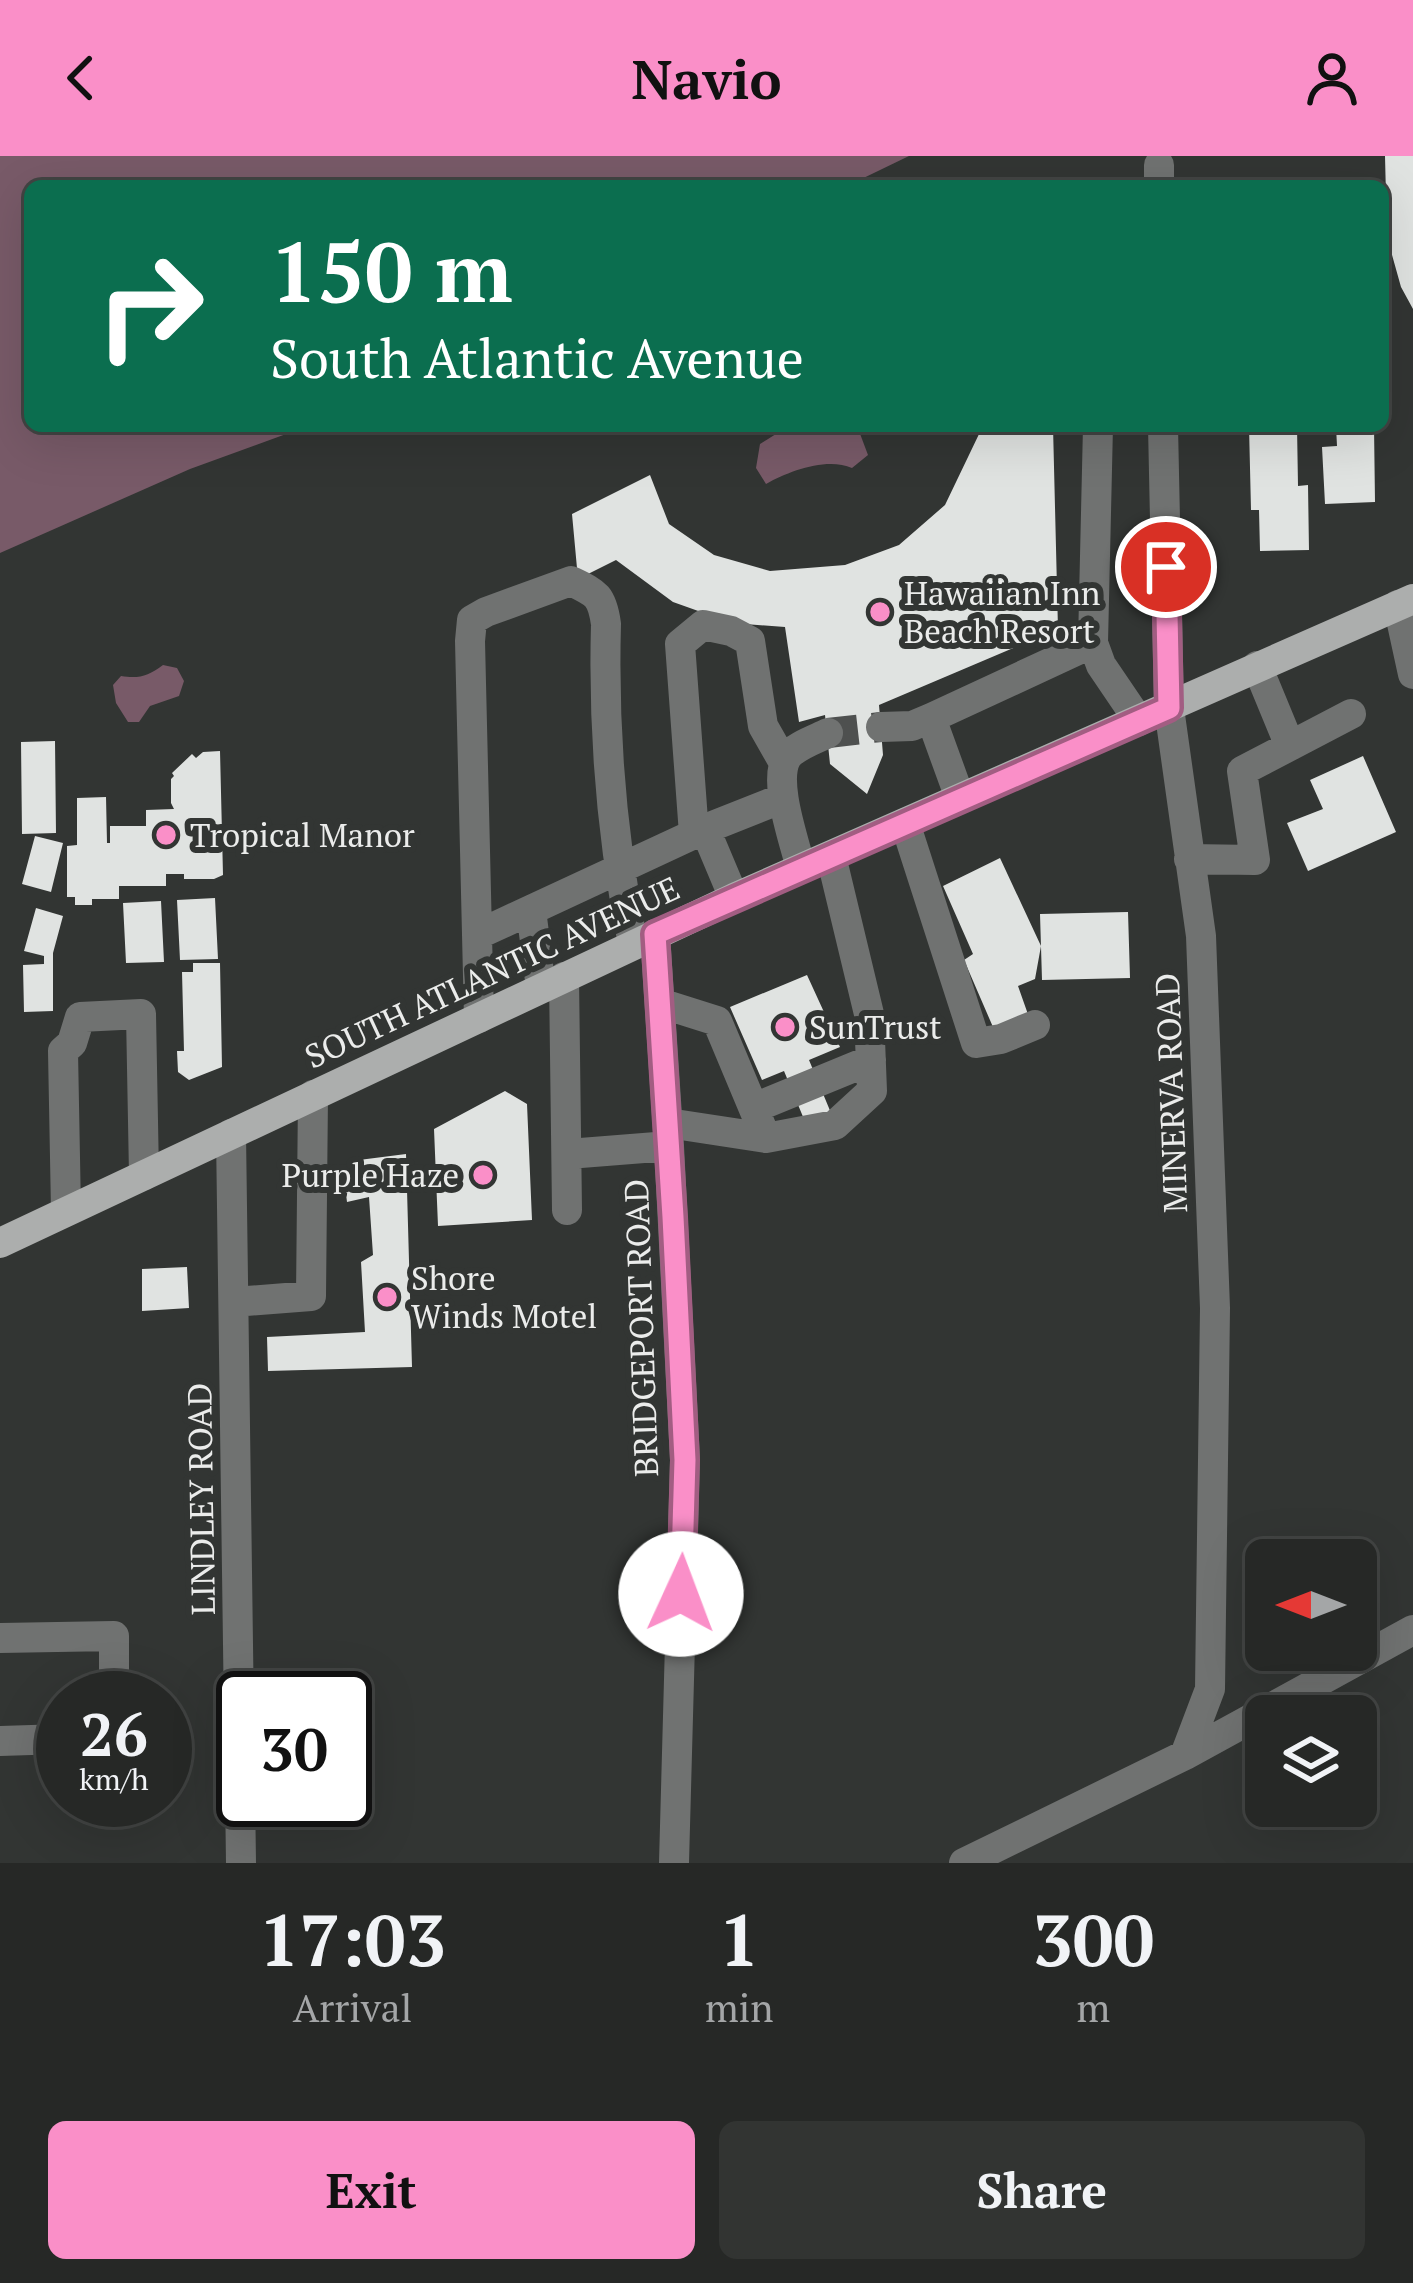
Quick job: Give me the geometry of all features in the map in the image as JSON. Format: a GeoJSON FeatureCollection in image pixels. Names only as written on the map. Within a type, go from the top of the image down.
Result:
{"type":"FeatureCollection","features":[{"type":"Feature","properties":{"kind":"main road","name":"SOUTH ATLANTIC AVENUE"},"geometry":{"type":"LineString","coordinates":[[0,1243],[644,939],[1406,602]]}},
{"type":"Feature","properties":{"kind":"street"},"geometry":{"type":"LineString","coordinates":[[1097,432],[1093,643],[1101,665],[1139,721]]}},
{"type":"Feature","properties":{"kind":"street","name":"MINERVA ROAD"},"geometry":{"type":"LineString","coordinates":[[1162,432],[1169,708],[1201,936],[1215,1308],[1210,1689],[1185,1755]]}},
{"type":"Feature","properties":{"kind":"street","name":"BRIDGEPORT ROAD"},"geometry":{"type":"LineString","coordinates":[[477,935],[472,620],[571,581],[596,592],[607,624],[618,870],[644,939],[660,1004],[685,1460],[674,1863]]}},
{"type":"Feature","properties":{"kind":"street"},"geometry":{"type":"LineString","coordinates":[[1406,602],[1413,674]]}},
{"type":"Feature","properties":{"kind":"street"},"geometry":{"type":"LineString","coordinates":[[734,898],[699,832],[680,644],[703,625],[750,641],[763,726],[784,763]]}},
{"type":"Feature","properties":{"kind":"street"},"geometry":{"type":"LineString","coordinates":[[881,727],[912,726],[1093,643]]}},
{"type":"Feature","properties":{"kind":"street"},"geometry":{"type":"LineString","coordinates":[[1257,666],[1290,746]]}},
{"type":"Feature","properties":{"kind":"street"},"geometry":{"type":"LineString","coordinates":[[1190,859],[1255,860],[1242,771],[1351,715]]}},
{"type":"Feature","properties":{"kind":"street"},"geometry":{"type":"LineString","coordinates":[[931,718],[960,799]]}},
{"type":"Feature","properties":{"kind":"street"},"geometry":{"type":"LineString","coordinates":[[801,869],[783,798],[784,763],[790,753],[827,733]]}},
{"type":"Feature","properties":{"kind":"street"},"geometry":{"type":"LineString","coordinates":[[478,1018],[477,935],[783,798]]}},
{"type":"Feature","properties":{"kind":"street"},"geometry":{"type":"LineString","coordinates":[[905,823],[976,1042],[1001,1039],[1034,1025]]}},
{"type":"Feature","properties":{"kind":"street"},"geometry":{"type":"LineString","coordinates":[[568,1154],[668,1134],[766,1138],[835,1125],[872,1091],[869,1014],[830,856]]}},
{"type":"Feature","properties":{"kind":"street"},"geometry":{"type":"LineString","coordinates":[[531,910],[552,983],[568,1154],[567,1210]]}},
{"type":"Feature","properties":{"kind":"street"},"geometry":{"type":"LineString","coordinates":[[660,1004],[717,1021],[766,1138]]}},
{"type":"Feature","properties":{"kind":"street"},"geometry":{"type":"LineString","coordinates":[[66,1211],[63,1052],[72,1043],[80,1017],[141,1014],[144,1175]]}},
{"type":"Feature","properties":{"kind":"street"},"geometry":{"type":"LineString","coordinates":[[754,1108],[871,1060]]}},
{"type":"Feature","properties":{"kind":"street"},"geometry":{"type":"LineString","coordinates":[[234,1302],[311,1296],[313,1095]]}},
{"type":"Feature","properties":{"kind":"street","name":"LINDLEY ROAD"},"geometry":{"type":"LineString","coordinates":[[231,1134],[241,1863]]}},
{"type":"Feature","properties":{"kind":"street"},"geometry":{"type":"LineString","coordinates":[[964,1863],[1185,1755],[1413,1630]]}},
{"type":"Feature","properties":{"kind":"street"},"geometry":{"type":"LineString","coordinates":[[0,1638],[114,1636],[114,1671]]}},
{"type":"Feature","properties":{"kind":"street"},"geometry":{"type":"LineString","coordinates":[[0,1741],[36,1740]]}},
{"type":"Feature","properties":{"kind":"shaded area"},"geometry":{"type":"Polygon","coordinates":[[[0,156],[909,156],[859,180],[24,180],[24,432],[292,432],[190,469],[0,553],[0,156]]]}},
{"type":"Feature","properties":{"kind":"shaded area"},"geometry":{"type":"Polygon","coordinates":[[[859,432],[868,455],[852,468],[820,465],[766,484],[756,468],[760,444],[776,434],[859,432]]]}},
{"type":"Feature","properties":{"kind":"shaded area"},"geometry":{"type":"Polygon","coordinates":[[[163,665],[177,668],[184,681],[179,696],[150,706],[139,722],[128,722],[116,703],[113,685],[121,676],[143,676],[163,665]]]}},
{"type":"Feature","properties":{"kind":"building"},"geometry":{"type":"Polygon","coordinates":[[[1385,156],[1413,156],[1413,309],[1401,287],[1389,244],[1385,156]]]}},
{"type":"Feature","properties":{"kind":"building","name":"Hawaiian Inn Beach Resort"},"geometry":{"type":"Polygon","coordinates":[[[980,432],[1053,432],[1058,629],[879,705],[883,755],[867,794],[830,764],[825,715],[799,722],[785,627],[732,623],[673,602],[616,560],[578,579],[572,514],[650,475],[669,524],[714,555],[770,571],[845,565],[899,545],[945,505],[980,432]]]}},
{"type":"Feature","properties":{"kind":"building"},"geometry":{"type":"Polygon","coordinates":[[[1249,432],[1297,432],[1298,486],[1308,485],[1309,550],[1260,551],[1259,510],[1251,510],[1249,432]]]}},
{"type":"Feature","properties":{"kind":"building"},"geometry":{"type":"Polygon","coordinates":[[[1336,432],[1374,432],[1375,502],[1325,504],[1322,447],[1337,446],[1336,432]]]}},
{"type":"Feature","properties":{"kind":"building"},"geometry":{"type":"Polygon","coordinates":[[[55,741],[56,833],[22,834],[21,742],[55,741]]]}},
{"type":"Feature","properties":{"kind":"building","name":"Tropical Manor"},"geometry":{"type":"Polygon","coordinates":[[[220,751],[223,875],[184,879],[184,874],[166,874],[166,886],[119,886],[119,899],[92,899],[92,905],[75,905],[75,897],[67,897],[67,846],[77,845],[77,798],[106,797],[110,843],[110,826],[146,826],[146,810],[174,809],[172,773],[192,754],[196,758],[203,752],[220,751]]]}},
{"type":"Feature","properties":{"kind":"building"},"geometry":{"type":"Polygon","coordinates":[[[1363,756],[1396,832],[1308,871],[1287,823],[1323,809],[1310,780],[1363,756]]]}},
{"type":"Feature","properties":{"kind":"building"},"geometry":{"type":"Polygon","coordinates":[[[35,836],[63,843],[51,892],[22,884],[35,836]]]}},
{"type":"Feature","properties":{"kind":"building"},"geometry":{"type":"Polygon","coordinates":[[[1000,858],[1041,946],[1035,979],[1018,986],[1030,1020],[996,1034],[964,960],[973,954],[943,886],[1000,858]]]}},
{"type":"Feature","properties":{"kind":"building"},"geometry":{"type":"Polygon","coordinates":[[[215,898],[218,959],[180,960],[177,900],[215,898]]]}},
{"type":"Feature","properties":{"kind":"building"},"geometry":{"type":"Polygon","coordinates":[[[161,901],[164,962],[126,963],[123,903],[161,901]]]}},
{"type":"Feature","properties":{"kind":"building"},"geometry":{"type":"Polygon","coordinates":[[[36,908],[63,916],[53,953],[53,1011],[24,1012],[23,965],[44,964],[44,956],[24,951],[36,908]]]}},
{"type":"Feature","properties":{"kind":"building"},"geometry":{"type":"Polygon","coordinates":[[[1128,912],[1130,978],[1042,980],[1040,914],[1128,912]]]}},
{"type":"Feature","properties":{"kind":"building"},"geometry":{"type":"Polygon","coordinates":[[[193,963],[220,963],[222,1067],[189,1080],[178,1072],[177,1051],[184,1051],[182,972],[193,972],[193,963]]]}},
{"type":"Feature","properties":{"kind":"building","name":"SunTrust"},"geometry":{"type":"Polygon","coordinates":[[[807,975],[840,1047],[809,1060],[831,1113],[806,1124],[784,1071],[762,1080],[730,1007],[807,975]]]}},
{"type":"Feature","properties":{"kind":"building","name":"Purple Haze"},"geometry":{"type":"Polygon","coordinates":[[[505,1091],[527,1104],[532,1220],[438,1226],[434,1129],[505,1091]]]}},
{"type":"Feature","properties":{"kind":"building","name":"Shore Winds Motel"},"geometry":{"type":"Polygon","coordinates":[[[406,1154],[412,1367],[268,1371],[267,1337],[365,1332],[361,1262],[373,1255],[369,1197],[347,1202],[344,1177],[359,1160],[406,1154]]]}},
{"type":"Feature","properties":{"kind":"building"},"geometry":{"type":"Polygon","coordinates":[[[187,1267],[189,1308],[142,1311],[142,1269],[187,1267]]]}},
{"type":"Feature","properties":{"kind":"tunnel"},"geometry":{"type":"LineString","coordinates":[[828,733],[881,727]]}},
{"type":"Feature","properties":{"kind":"place","name":"Hawaiian Inn Beach Resort"},"geometry":{"type":"Point","coordinates":[880,612]}},
{"type":"Feature","properties":{"kind":"place","name":"Tropical Manor"},"geometry":{"type":"Point","coordinates":[166,835]}},
{"type":"Feature","properties":{"kind":"place","name":"SunTrust"},"geometry":{"type":"Point","coordinates":[785,1027]}},
{"type":"Feature","properties":{"kind":"place","name":"Purple Haze"},"geometry":{"type":"Point","coordinates":[483,1175]}},
{"type":"Feature","properties":{"kind":"place","name":"Shore Winds Motel"},"geometry":{"type":"Point","coordinates":[387,1297]}},
{"type":"Feature","properties":{"kind":"route"},"geometry":{"type":"LineString","coordinates":[[681,1594],[685,1460],[655,934],[1169,708],[1166,567]]}}]}
